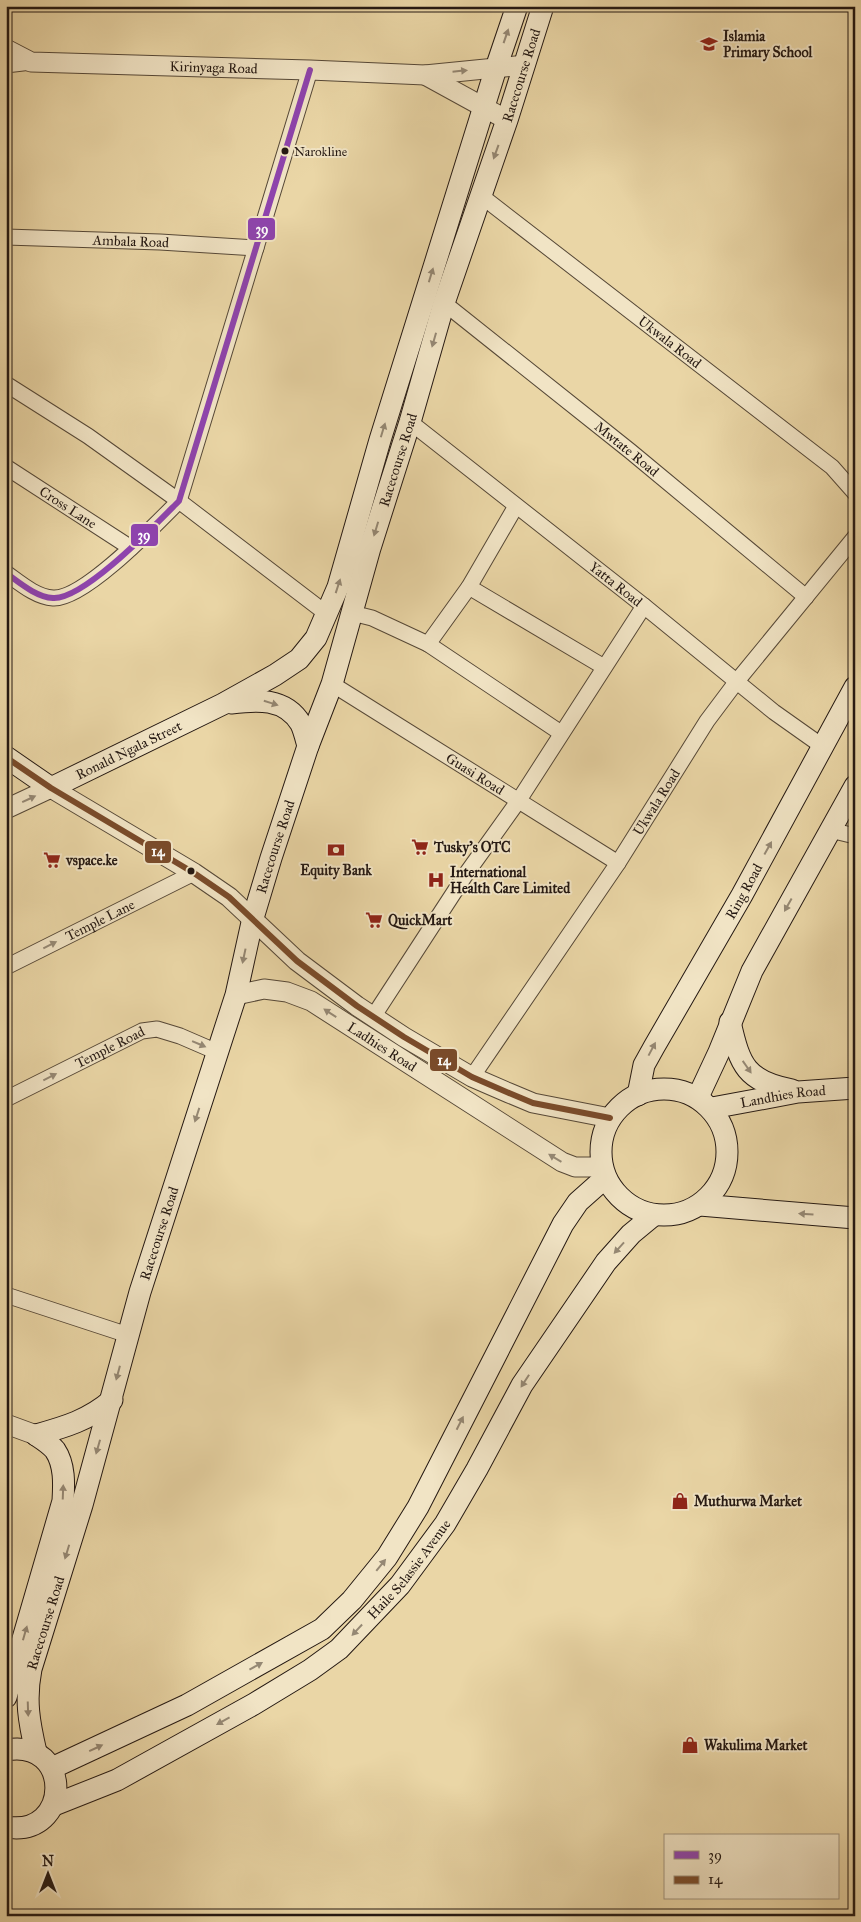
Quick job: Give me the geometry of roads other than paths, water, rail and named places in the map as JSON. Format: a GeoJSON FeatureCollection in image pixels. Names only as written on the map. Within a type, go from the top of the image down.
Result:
{"type":"FeatureCollection","features":[{"type":"Feature","properties":{"kind":"main road","name":"Racecourse Road"},"geometry":{"type":"LineString","coordinates":[[298,659],[316,638],[338,587],[383,430],[517,6]]}},
{"type":"Feature","properties":{"kind":"main road","name":"Racecourse Road"},"geometry":{"type":"LineString","coordinates":[[36,1752],[28,1718],[28,1688],[31,1669],[82,1505],[145,1275],[236,995],[253,918],[308,746],[332,684],[385,497],[410,422],[444,303],[507,120],[543,6]]}},
{"type":"Feature","properties":{"kind":"main road","name":"Ronald Ngala Street"},"geometry":{"type":"LineString","coordinates":[[51,788],[223,704],[298,659]]}},
{"type":"Feature","properties":{"kind":"main road","name":"Ring Road"},"geometry":{"type":"LineString","coordinates":[[638,1095],[644,1065],[650,1053],[742,895],[855,687]]}},
{"type":"Feature","properties":{"kind":"main road","name":"Ronald Ngala Street"},"geometry":{"type":"LineString","coordinates":[[223,704],[258,700],[274,703],[289,711],[300,723],[308,746]]}},
{"type":"Feature","properties":{"kind":"main road"},"geometry":{"type":"LineString","coordinates":[[6,757],[51,788]]}},
{"type":"Feature","properties":{"kind":"main road"},"geometry":{"type":"LineString","coordinates":[[705,1102],[719,1052],[752,971],[855,786]]}},
{"type":"Feature","properties":{"kind":"main road"},"geometry":{"type":"LineString","coordinates":[[730,1022],[740,1057],[750,1072],[760,1081],[798,1092]]}},
{"type":"Feature","properties":{"kind":"main road","name":"Landhies Road"},"geometry":{"type":"LineString","coordinates":[[705,1102],[855,1088]]}},
{"type":"Feature","properties":{"kind":"main road"},"geometry":{"type":"LineString","coordinates":[[658,1090],[678,1092],[705,1102],[723,1128],[728,1149],[725,1171],[716,1190],[700,1205],[680,1213],[654,1215],[634,1209],[617,1196],[604,1173],[600,1150],[603,1133],[610,1118],[622,1104],[638,1095],[658,1090]]}},
{"type":"Feature","properties":{"kind":"main road","name":"Haile Selassie Avenue"},"geometry":{"type":"LineString","coordinates":[[52,1768],[187,1705],[305,1639],[322,1629],[352,1600],[387,1557],[418,1507],[563,1224],[578,1202],[604,1173]]}},
{"type":"Feature","properties":{"kind":"main road"},"geometry":{"type":"LineString","coordinates":[[700,1205],[855,1218]]}},
{"type":"Feature","properties":{"kind":"main road","name":"Haile Selassie Avenue"},"geometry":{"type":"LineString","coordinates":[[6,1827],[28,1827],[39,1822],[54,1805],[126,1776],[254,1704],[310,1670],[339,1649],[400,1585],[445,1524],[477,1470],[522,1385],[606,1262],[631,1234],[654,1215]]}},
{"type":"Feature","properties":{"kind":"main road"},"geometry":{"type":"LineString","coordinates":[[36,1434],[69,1426],[86,1419],[112,1400]]}},
{"type":"Feature","properties":{"kind":"main road"},"geometry":{"type":"LineString","coordinates":[[6,1697],[63,1501],[63,1474],[60,1461],[54,1450],[36,1434]]}},
{"type":"Feature","properties":{"kind":"main road"},"geometry":{"type":"LineString","coordinates":[[6,1750],[19,1748],[36,1752],[45,1759],[52,1768],[57,1786],[54,1805]]}},
{"type":"Feature","properties":{"kind":"street","name":"Kirinyaga Road"},"geometry":{"type":"LineString","coordinates":[[6,49],[31,62],[425,75],[525,65]]}},
{"type":"Feature","properties":{"kind":"street"},"geometry":{"type":"LineString","coordinates":[[6,65],[31,62]]}},
{"type":"Feature","properties":{"kind":"street"},"geometry":{"type":"LineString","coordinates":[[6,573],[42,596],[62,598],[79,590],[94,579],[131,548],[179,501],[310,70]]}},
{"type":"Feature","properties":{"kind":"street"},"geometry":{"type":"LineString","coordinates":[[425,75],[507,120]]}},
{"type":"Feature","properties":{"kind":"street","name":"Ukwala Road"},"geometry":{"type":"LineString","coordinates":[[480,195],[832,467],[855,493]]}},
{"type":"Feature","properties":{"kind":"street","name":"Ambala Road"},"geometry":{"type":"LineString","coordinates":[[6,237],[160,242],[256,248]]}},
{"type":"Feature","properties":{"kind":"street","name":"Mwtate Road"},"geometry":{"type":"LineString","coordinates":[[444,303],[630,451],[806,597]]}},
{"type":"Feature","properties":{"kind":"street"},"geometry":{"type":"LineString","coordinates":[[6,384],[88,436],[179,501],[327,614]]}},
{"type":"Feature","properties":{"kind":"street","name":"Yatta Road"},"geometry":{"type":"LineString","coordinates":[[410,422],[644,606],[774,712],[822,746]]}},
{"type":"Feature","properties":{"kind":"street","name":"Cross Lane"},"geometry":{"type":"LineString","coordinates":[[6,467],[131,548]]}},
{"type":"Feature","properties":{"kind":"street"},"geometry":{"type":"LineString","coordinates":[[428,644],[469,587],[516,506]]}},
{"type":"Feature","properties":{"kind":"street","name":"Ukwala Road"},"geometry":{"type":"LineString","coordinates":[[472,1077],[618,863],[708,722],[737,681],[855,537]]}},
{"type":"Feature","properties":{"kind":"street"},"geometry":{"type":"LineString","coordinates":[[469,587],[604,667]]}},
{"type":"Feature","properties":{"kind":"street"},"geometry":{"type":"LineString","coordinates":[[374,1017],[466,874],[519,800],[644,606]]}},
{"type":"Feature","properties":{"kind":"street"},"geometry":{"type":"LineString","coordinates":[[352,613],[372,618],[428,644],[561,733]]}},
{"type":"Feature","properties":{"kind":"street","name":"Guasi Road"},"geometry":{"type":"LineString","coordinates":[[332,684],[618,863]]}},
{"type":"Feature","properties":{"kind":"street","name":"Ronald Ngala Street"},"geometry":{"type":"LineString","coordinates":[[6,809],[51,788]]}},
{"type":"Feature","properties":{"kind":"street","name":"Ladhies Road"},"geometry":{"type":"LineString","coordinates":[[51,788],[194,873],[229,897],[297,961],[374,1017],[472,1077],[533,1103],[610,1118]]}},
{"type":"Feature","properties":{"kind":"street"},"geometry":{"type":"LineString","coordinates":[[830,830],[855,836]]}},
{"type":"Feature","properties":{"kind":"street","name":"Temple Lane"},"geometry":{"type":"LineString","coordinates":[[6,967],[194,873]]}},
{"type":"Feature","properties":{"kind":"street","name":"Ladhies Road"},"geometry":{"type":"LineString","coordinates":[[236,995],[264,989],[287,992],[311,1001],[562,1162],[575,1167],[604,1173]]}},
{"type":"Feature","properties":{"kind":"street","name":"Temple Road"},"geometry":{"type":"LineString","coordinates":[[6,1099],[142,1031],[157,1029],[180,1036],[217,1052]]}},
{"type":"Feature","properties":{"kind":"street"},"geometry":{"type":"LineString","coordinates":[[6,1295],[128,1335]]}},
{"type":"Feature","properties":{"kind":"street"},"geometry":{"type":"LineString","coordinates":[[6,1424],[36,1434]]}},
{"type":"Feature","properties":{"kind":"place","name":"Islamia Primary School"},"geometry":{"type":"Point","coordinates":[709,44]}},
{"type":"Feature","properties":{"kind":"place","name":"Narokline"},"geometry":{"type":"Point","coordinates":[285,151]}},
{"type":"Feature","properties":{"kind":"place","name":"Tusky's OTC"},"geometry":{"type":"Point","coordinates":[420,847]}},
{"type":"Feature","properties":{"kind":"place","name":"Equity Bank"},"geometry":{"type":"Point","coordinates":[336,850]}},
{"type":"Feature","properties":{"kind":"place","name":"vspace.ke"},"geometry":{"type":"Point","coordinates":[52,860]}},
{"type":"Feature","properties":{"kind":"place","name":"International Health Care Limited"},"geometry":{"type":"Point","coordinates":[436,880]}},
{"type":"Feature","properties":{"kind":"place","name":"QuickMart"},"geometry":{"type":"Point","coordinates":[374,920]}},
{"type":"Feature","properties":{"kind":"place","name":"Muthurwa Market"},"geometry":{"type":"Point","coordinates":[680,1501]}},
{"type":"Feature","properties":{"kind":"place","name":"Wakulima Market"},"geometry":{"type":"Point","coordinates":[690,1745]}}]}
